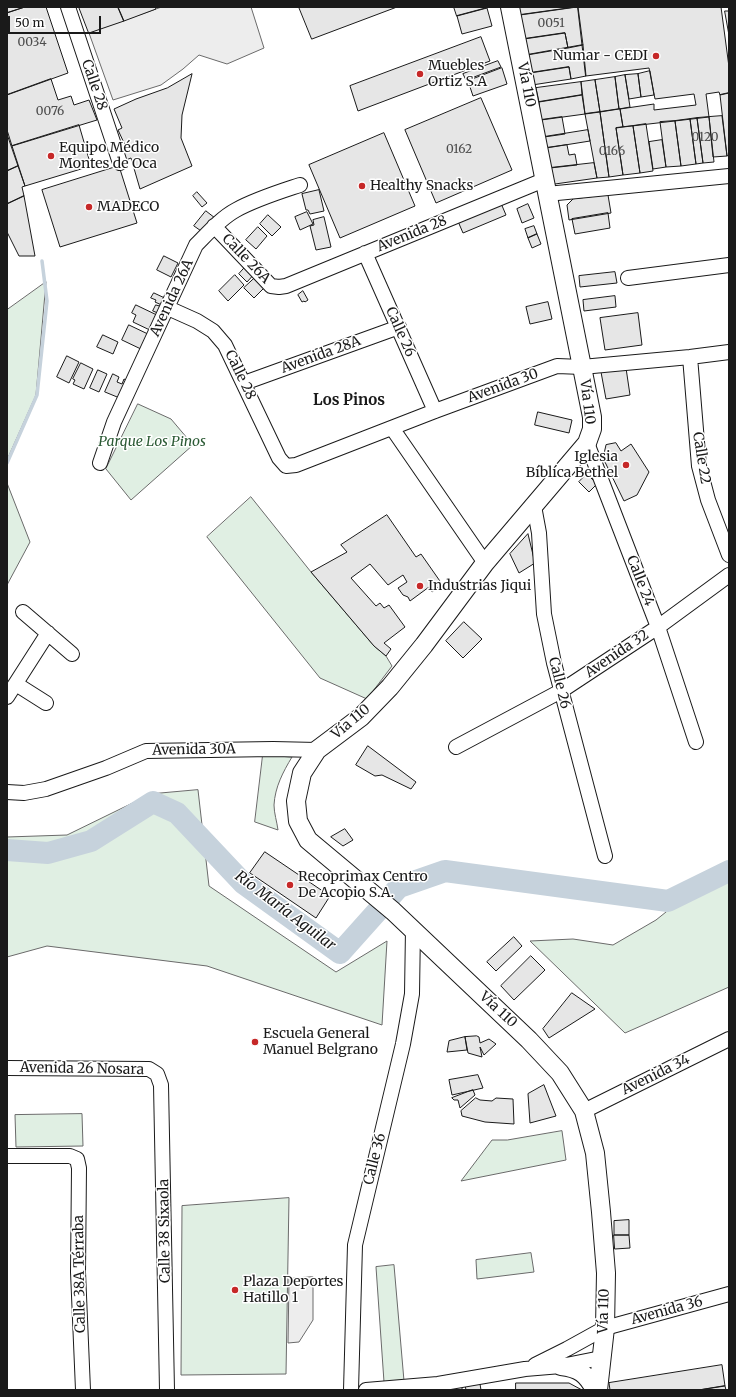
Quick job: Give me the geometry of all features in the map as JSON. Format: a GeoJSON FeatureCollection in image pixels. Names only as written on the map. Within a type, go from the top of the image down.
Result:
{"type":"FeatureCollection","features":[{"type":"Feature","properties":{"kind":"main road","name":"Vía 110"},"geometry":{"type":"LineString","coordinates":[[510,7],[592,417],[592,428],[587,443],[485,563],[424,645],[390,687],[361,717],[317,750],[302,773],[296,801],[298,821],[308,840],[394,911],[534,1045],[560,1073],[584,1111],[594,1153],[606,1273],[604,1328],[596,1390]]}},
{"type":"Feature","properties":{"kind":"main road"},"geometry":{"type":"LineString","coordinates":[[561,1366],[573,1368],[583,1373],[591,1381],[596,1390]]}},
{"type":"Feature","properties":{"kind":"street","name":"Calle 28"},"geometry":{"type":"LineString","coordinates":[[68,7],[120,163]]}},
{"type":"Feature","properties":{"kind":"street","name":"Avenida 28"},"geometry":{"type":"LineString","coordinates":[[279,287],[286,286],[365,253],[545,187],[728,180]]}},
{"type":"Feature","properties":{"kind":"street","name":"Avenida 26A"},"geometry":{"type":"LineString","coordinates":[[100,463],[114,422],[196,245],[214,226],[235,210],[300,185]]}},
{"type":"Feature","properties":{"kind":"street","name":"Calle 26A"},"geometry":{"type":"LineString","coordinates":[[214,226],[271,286],[279,287]]}},
{"type":"Feature","properties":{"kind":"street","name":"Calle 26"},"geometry":{"type":"LineString","coordinates":[[365,253],[435,411]]}},
{"type":"Feature","properties":{"kind":"street"},"geometry":{"type":"LineString","coordinates":[[628,278],[729,264]]}},
{"type":"Feature","properties":{"kind":"street","name":"Calle 28"},"geometry":{"type":"LineString","coordinates":[[168,308],[197,321],[213,331],[225,345],[279,458],[286,466]]}},
{"type":"Feature","properties":{"kind":"street","name":"Avenida 28A"},"geometry":{"type":"LineString","coordinates":[[244,382],[399,327]]}},
{"type":"Feature","properties":{"kind":"street","name":"Avenida 30"},"geometry":{"type":"LineString","coordinates":[[286,466],[296,465],[557,366],[582,366],[690,357],[729,352]]}},
{"type":"Feature","properties":{"kind":"street","name":"Calle 22"},"geometry":{"type":"LineString","coordinates":[[690,357],[699,466],[708,500],[729,554]]}},
{"type":"Feature","properties":{"kind":"street"},"geometry":{"type":"LineString","coordinates":[[392,428],[485,563]]}},
{"type":"Feature","properties":{"kind":"street","name":"Calle 24"},"geometry":{"type":"LineString","coordinates":[[587,443],[658,627],[696,742]]}},
{"type":"Feature","properties":{"kind":"street","name":"Calle 26"},"geometry":{"type":"LineString","coordinates":[[534,506],[539,533],[544,614],[561,691],[605,856]]}},
{"type":"Feature","properties":{"kind":"street","name":"Avenida 32"},"geometry":{"type":"LineString","coordinates":[[456,747],[561,691],[658,627],[729,575]]}},
{"type":"Feature","properties":{"kind":"street"},"geometry":{"type":"LineString","coordinates":[[23,612],[72,654]]}},
{"type":"Feature","properties":{"kind":"street"},"geometry":{"type":"LineString","coordinates":[[7,697],[48,633]]}},
{"type":"Feature","properties":{"kind":"street"},"geometry":{"type":"LineString","coordinates":[[16,684],[46,703]]}},
{"type":"Feature","properties":{"kind":"street","name":"Avenida 30A"},"geometry":{"type":"LineString","coordinates":[[7,792],[24,793],[46,789],[106,768],[146,751],[272,749],[317,750]]}},
{"type":"Feature","properties":{"kind":"street","name":"Calle 36"},"geometry":{"type":"LineString","coordinates":[[351,1390],[355,1245],[404,1037],[412,994],[413,929]]}},
{"type":"Feature","properties":{"kind":"street","name":"Avenida 34"},"geometry":{"type":"LineString","coordinates":[[584,1111],[729,1039]]}},
{"type":"Feature","properties":{"kind":"street","name":"Avenida 26 Nosara"},"geometry":{"type":"LineString","coordinates":[[7,1068],[149,1069],[157,1074]]}},
{"type":"Feature","properties":{"kind":"street","name":"Calle 38 Sixaola"},"geometry":{"type":"LineString","coordinates":[[157,1074],[161,1085],[167,1390]]}},
{"type":"Feature","properties":{"kind":"street","name":"Calle 38A Térraba"},"geometry":{"type":"LineString","coordinates":[[7,1156],[70,1156],[77,1159],[78,1272],[83,1390]]}},
{"type":"Feature","properties":{"kind":"street","name":"Avenida 36"},"geometry":{"type":"LineString","coordinates":[[525,1369],[547,1360],[604,1328],[729,1294]]}},
{"type":"Feature","properties":{"kind":"street"},"geometry":{"type":"LineString","coordinates":[[366,1390],[432,1387],[525,1369],[561,1366],[601,1358]]}},
{"type":"Feature","properties":{"kind":"green space"},"geometry":{"type":"Polygon","coordinates":[[[46,282],[36,395],[7,460],[7,310],[46,282]]]}},
{"type":"Feature","properties":{"kind":"green space","name":"Parque Los Pinos"},"geometry":{"type":"Polygon","coordinates":[[[138,404],[171,419],[193,445],[131,500],[106,469],[138,404]]]}},
{"type":"Feature","properties":{"kind":"green space"},"geometry":{"type":"Polygon","coordinates":[[[7,483],[30,542],[7,585],[7,483]]]}},
{"type":"Feature","properties":{"kind":"green space"},"geometry":{"type":"Polygon","coordinates":[[[251,497],[311,572],[374,646],[386,656],[392,666],[367,699],[320,678],[207,537],[251,497]]]}},
{"type":"Feature","properties":{"kind":"green space"},"geometry":{"type":"Polygon","coordinates":[[[263,755],[292,757],[280,780],[276,792],[274,808],[278,830],[255,822],[263,755]]]}},
{"type":"Feature","properties":{"kind":"green space"},"geometry":{"type":"Polygon","coordinates":[[[198,790],[209,886],[336,972],[387,941],[382,1025],[207,966],[47,946],[7,957],[7,837],[67,835],[151,794],[198,790]]]}},
{"type":"Feature","properties":{"kind":"green space"},"geometry":{"type":"Polygon","coordinates":[[[729,879],[729,987],[625,1033],[530,941],[573,939],[613,945],[656,920],[676,904],[729,879]]]}},
{"type":"Feature","properties":{"kind":"green space"},"geometry":{"type":"Polygon","coordinates":[[[82,1114],[83,1146],[16,1147],[15,1115],[82,1114]]]}},
{"type":"Feature","properties":{"kind":"green space"},"geometry":{"type":"Polygon","coordinates":[[[562,1131],[566,1160],[461,1181],[492,1140],[507,1140],[562,1131]]]}},
{"type":"Feature","properties":{"kind":"green space","name":"Plaza Deportes Hatillo 1"},"geometry":{"type":"Polygon","coordinates":[[[289,1198],[286,1374],[181,1375],[182,1206],[289,1198]]]}},
{"type":"Feature","properties":{"kind":"green space"},"geometry":{"type":"Polygon","coordinates":[[[531,1253],[534,1272],[477,1279],[476,1260],[531,1253]]]}},
{"type":"Feature","properties":{"kind":"green space"},"geometry":{"type":"Polygon","coordinates":[[[394,1265],[404,1381],[384,1382],[376,1267],[394,1265]]]}},
{"type":"Feature","properties":{"kind":"shaded area"},"geometry":{"type":"Polygon","coordinates":[[[162,7],[251,7],[264,48],[227,64],[199,55],[161,85],[113,100],[89,33],[162,7]]]}},
{"type":"Feature","properties":{"kind":"shaded area"},"geometry":{"type":"Polygon","coordinates":[[[313,1277],[313,1320],[299,1342],[288,1343],[289,1279],[313,1277]]]}},
{"type":"Feature","properties":{"kind":"building"},"geometry":{"type":"Polygon","coordinates":[[[7,7],[25,7],[7,13],[7,7]]]}},
{"type":"Feature","properties":{"kind":"building"},"geometry":{"type":"Polygon","coordinates":[[[25,7],[46,7],[68,73],[7,95],[7,13],[25,7]]]}},
{"type":"Feature","properties":{"kind":"building"},"geometry":{"type":"Polygon","coordinates":[[[79,7],[118,7],[124,21],[89,33],[79,7]]]}},
{"type":"Feature","properties":{"kind":"building"},"geometry":{"type":"Polygon","coordinates":[[[118,7],[155,7],[156,9],[124,21],[118,7]]]}},
{"type":"Feature","properties":{"kind":"building"},"geometry":{"type":"Polygon","coordinates":[[[299,7],[397,7],[312,39],[299,7]]]}},
{"type":"Feature","properties":{"kind":"building"},"geometry":{"type":"Polygon","coordinates":[[[454,7],[487,7],[487,8],[457,16],[454,7]]]}},
{"type":"Feature","properties":{"kind":"building"},"geometry":{"type":"Polygon","coordinates":[[[519,7],[577,7],[520,15],[519,7]]]}},
{"type":"Feature","properties":{"kind":"building","name":"Numar - CEDI"},"geometry":{"type":"Polygon","coordinates":[[[578,7],[721,7],[729,67],[729,93],[720,95],[719,92],[706,94],[709,117],[623,127],[620,109],[654,104],[654,110],[696,105],[694,94],[655,99],[649,68],[586,76],[578,7]]]}},
{"type":"Feature","properties":{"kind":"building"},"geometry":{"type":"Polygon","coordinates":[[[578,7],[583,45],[568,48],[565,33],[524,39],[520,15],[578,7]]]}},
{"type":"Feature","properties":{"kind":"building"},"geometry":{"type":"Polygon","coordinates":[[[487,8],[492,26],[462,34],[457,16],[487,8]]]}},
{"type":"Feature","properties":{"kind":"building"},"geometry":{"type":"Polygon","coordinates":[[[725,11],[729,11],[729,35],[725,11]]]}},
{"type":"Feature","properties":{"kind":"building"},"geometry":{"type":"Polygon","coordinates":[[[565,33],[568,48],[527,55],[524,39],[565,33]]]}},
{"type":"Feature","properties":{"kind":"building","name":"Muebles Ortiz S.A"},"geometry":{"type":"Polygon","coordinates":[[[481,37],[490,61],[358,111],[350,86],[481,37]]]}},
{"type":"Feature","properties":{"kind":"building"},"geometry":{"type":"Polygon","coordinates":[[[583,45],[586,76],[571,79],[569,67],[530,73],[527,55],[583,45]]]}},
{"type":"Feature","properties":{"kind":"building"},"geometry":{"type":"Polygon","coordinates":[[[498,61],[501,67],[466,80],[463,74],[498,61]]]}},
{"type":"Feature","properties":{"kind":"building"},"geometry":{"type":"Polygon","coordinates":[[[569,67],[571,79],[532,85],[530,73],[569,67]]]}},
{"type":"Feature","properties":{"kind":"building"},"geometry":{"type":"Polygon","coordinates":[[[502,68],[507,84],[473,96],[468,81],[502,68]]]}},
{"type":"Feature","properties":{"kind":"building"},"geometry":{"type":"Polygon","coordinates":[[[650,71],[654,95],[641,97],[638,74],[650,71]]]}},
{"type":"Feature","properties":{"kind":"building"},"geometry":{"type":"Polygon","coordinates":[[[192,74],[182,115],[181,138],[192,166],[140,189],[131,158],[126,160],[121,148],[125,145],[118,130],[122,128],[114,109],[167,88],[192,74]]]}},
{"type":"Feature","properties":{"kind":"building"},"geometry":{"type":"Polygon","coordinates":[[[638,74],[641,97],[629,99],[625,75],[638,74]]]}},
{"type":"Feature","properties":{"kind":"building"},"geometry":{"type":"Polygon","coordinates":[[[625,75],[630,107],[619,109],[615,77],[625,75]]]}},
{"type":"Feature","properties":{"kind":"building"},"geometry":{"type":"Polygon","coordinates":[[[615,77],[619,109],[600,112],[595,80],[615,77]]]}},
{"type":"Feature","properties":{"kind":"building"},"geometry":{"type":"Polygon","coordinates":[[[51,79],[58,100],[71,96],[74,105],[89,100],[97,120],[12,146],[7,130],[7,95],[51,79]]]}},
{"type":"Feature","properties":{"kind":"building"},"geometry":{"type":"Polygon","coordinates":[[[595,80],[600,112],[585,114],[581,82],[595,80]]]}},
{"type":"Feature","properties":{"kind":"building"},"geometry":{"type":"Polygon","coordinates":[[[581,82],[582,95],[539,102],[536,88],[581,82]]]}},
{"type":"Feature","properties":{"kind":"building"},"geometry":{"type":"Polygon","coordinates":[[[729,93],[729,155],[727,156],[720,95],[729,93]]]}},
{"type":"Feature","properties":{"kind":"building"},"geometry":{"type":"Polygon","coordinates":[[[582,95],[585,114],[541,120],[539,102],[582,95]]]}},
{"type":"Feature","properties":{"kind":"building"},"geometry":{"type":"Polygon","coordinates":[[[481,98],[512,170],[436,203],[405,130],[481,98]]]}},
{"type":"Feature","properties":{"kind":"building"},"geometry":{"type":"Polygon","coordinates":[[[620,109],[623,127],[616,128],[623,175],[609,177],[600,112],[620,109]]]}},
{"type":"Feature","properties":{"kind":"building"},"geometry":{"type":"Polygon","coordinates":[[[600,112],[609,177],[597,178],[585,114],[600,112]]]}},
{"type":"Feature","properties":{"kind":"building"},"geometry":{"type":"Polygon","coordinates":[[[722,116],[727,156],[713,157],[709,117],[722,116]]]}},
{"type":"Feature","properties":{"kind":"building"},"geometry":{"type":"Polygon","coordinates":[[[562,117],[565,134],[544,137],[541,120],[562,117]]]}},
{"type":"Feature","properties":{"kind":"building"},"geometry":{"type":"Polygon","coordinates":[[[709,117],[714,162],[703,163],[697,118],[709,117]]]}},
{"type":"Feature","properties":{"kind":"building"},"geometry":{"type":"Polygon","coordinates":[[[697,118],[703,163],[696,164],[690,119],[697,118]]]}},
{"type":"Feature","properties":{"kind":"building"},"geometry":{"type":"Polygon","coordinates":[[[690,119],[696,164],[681,166],[675,121],[690,119]]]}},
{"type":"Feature","properties":{"kind":"building"},"geometry":{"type":"Polygon","coordinates":[[[675,121],[681,166],[666,167],[660,122],[675,121]]]}},
{"type":"Feature","properties":{"kind":"building"},"geometry":{"type":"Polygon","coordinates":[[[646,124],[653,171],[640,173],[633,126],[646,124]]]}},
{"type":"Feature","properties":{"kind":"building","name":"Equipo Médico Montes de Oca"},"geometry":{"type":"Polygon","coordinates":[[[79,125],[91,166],[25,186],[12,146],[79,125]]]}},
{"type":"Feature","properties":{"kind":"building"},"geometry":{"type":"Polygon","coordinates":[[[633,126],[640,173],[623,175],[616,128],[633,126]]]}},
{"type":"Feature","properties":{"kind":"building"},"geometry":{"type":"Polygon","coordinates":[[[588,130],[590,141],[546,148],[544,137],[588,130]]]}},
{"type":"Feature","properties":{"kind":"building","name":"Healthy Snacks"},"geometry":{"type":"Polygon","coordinates":[[[384,133],[415,206],[340,238],[309,165],[384,133]]]}},
{"type":"Feature","properties":{"kind":"building"},"geometry":{"type":"Polygon","coordinates":[[[8,137],[18,166],[7,171],[7,138],[8,137]]]}},
{"type":"Feature","properties":{"kind":"building"},"geometry":{"type":"Polygon","coordinates":[[[662,140],[666,167],[653,169],[649,142],[662,140]]]}},
{"type":"Feature","properties":{"kind":"building"},"geometry":{"type":"Polygon","coordinates":[[[567,145],[569,155],[575,154],[577,165],[550,168],[546,148],[567,145]]]}},
{"type":"Feature","properties":{"kind":"building"},"geometry":{"type":"Polygon","coordinates":[[[594,163],[597,178],[555,184],[552,180],[550,168],[594,163]]]}},
{"type":"Feature","properties":{"kind":"building"},"geometry":{"type":"Polygon","coordinates":[[[18,166],[25,186],[22,187],[24,196],[7,204],[7,171],[18,166]]]}},
{"type":"Feature","properties":{"kind":"building","name":"MADECO"},"geometry":{"type":"Polygon","coordinates":[[[119,166],[137,223],[60,247],[42,190],[119,166]]]}},
{"type":"Feature","properties":{"kind":"building"},"geometry":{"type":"Polygon","coordinates":[[[319,190],[324,211],[310,214],[308,210],[306,210],[302,194],[319,190]]]}},
{"type":"Feature","properties":{"kind":"building"},"geometry":{"type":"Polygon","coordinates":[[[197,192],[207,203],[202,207],[193,196],[197,192]]]}},
{"type":"Feature","properties":{"kind":"building"},"geometry":{"type":"Polygon","coordinates":[[[608,195],[611,213],[569,220],[567,205],[573,199],[608,195]]]}},
{"type":"Feature","properties":{"kind":"building"},"geometry":{"type":"Polygon","coordinates":[[[24,196],[35,256],[19,256],[7,232],[7,204],[24,196]]]}},
{"type":"Feature","properties":{"kind":"building"},"geometry":{"type":"Polygon","coordinates":[[[500,201],[506,215],[463,233],[457,219],[500,201]]]}},
{"type":"Feature","properties":{"kind":"building"},"geometry":{"type":"Polygon","coordinates":[[[528,204],[534,218],[522,223],[517,209],[528,204]]]}},
{"type":"Feature","properties":{"kind":"building"},"geometry":{"type":"Polygon","coordinates":[[[206,211],[215,218],[204,233],[194,226],[206,211]]]}},
{"type":"Feature","properties":{"kind":"building"},"geometry":{"type":"Polygon","coordinates":[[[307,212],[313,224],[300,230],[295,217],[307,212]]]}},
{"type":"Feature","properties":{"kind":"building"},"geometry":{"type":"Polygon","coordinates":[[[608,213],[610,228],[575,234],[572,219],[608,213]]]}},
{"type":"Feature","properties":{"kind":"building"},"geometry":{"type":"Polygon","coordinates":[[[268,215],[281,227],[272,236],[260,224],[268,215]]]}},
{"type":"Feature","properties":{"kind":"building"},"geometry":{"type":"Polygon","coordinates":[[[324,217],[331,247],[316,250],[310,226],[314,225],[313,220],[324,217]]]}},
{"type":"Feature","properties":{"kind":"building"},"geometry":{"type":"Polygon","coordinates":[[[534,226],[537,234],[528,238],[525,229],[534,226]]]}},
{"type":"Feature","properties":{"kind":"building"},"geometry":{"type":"Polygon","coordinates":[[[258,227],[267,236],[256,249],[246,240],[258,227]]]}},
{"type":"Feature","properties":{"kind":"building"},"geometry":{"type":"Polygon","coordinates":[[[537,234],[541,244],[532,248],[528,238],[537,234]]]}},
{"type":"Feature","properties":{"kind":"building"},"geometry":{"type":"Polygon","coordinates":[[[164,256],[178,263],[171,277],[157,270],[164,256]]]}},
{"type":"Feature","properties":{"kind":"building"},"geometry":{"type":"Polygon","coordinates":[[[248,264],[256,272],[247,282],[239,274],[248,264]]]}},
{"type":"Feature","properties":{"kind":"building"},"geometry":{"type":"Polygon","coordinates":[[[615,272],[617,283],[580,287],[579,276],[615,272]]]}},
{"type":"Feature","properties":{"kind":"building"},"geometry":{"type":"Polygon","coordinates":[[[235,275],[244,285],[228,301],[219,291],[235,275]]]}},
{"type":"Feature","properties":{"kind":"building"},"geometry":{"type":"Polygon","coordinates":[[[257,276],[266,286],[254,298],[244,288],[257,276]]]}},
{"type":"Feature","properties":{"kind":"building"},"geometry":{"type":"Polygon","coordinates":[[[303,291],[308,300],[305,302],[302,302],[298,295],[303,291]]]}},
{"type":"Feature","properties":{"kind":"building"},"geometry":{"type":"Polygon","coordinates":[[[154,293],[169,300],[166,307],[155,302],[156,300],[151,298],[154,293]]]}},
{"type":"Feature","properties":{"kind":"building"},"geometry":{"type":"Polygon","coordinates":[[[615,296],[616,307],[584,311],[583,300],[615,296]]]}},
{"type":"Feature","properties":{"kind":"building"},"geometry":{"type":"Polygon","coordinates":[[[548,302],[552,319],[530,324],[526,307],[548,302]]]}},
{"type":"Feature","properties":{"kind":"building"},"geometry":{"type":"Polygon","coordinates":[[[136,305],[161,317],[154,332],[133,322],[136,315],[132,313],[136,305]]]}},
{"type":"Feature","properties":{"kind":"building"},"geometry":{"type":"Polygon","coordinates":[[[156,305],[163,307],[160,314],[153,311],[156,305]]]}},
{"type":"Feature","properties":{"kind":"building"},"geometry":{"type":"Polygon","coordinates":[[[638,313],[642,345],[605,350],[600,318],[638,313]]]}},
{"type":"Feature","properties":{"kind":"building"},"geometry":{"type":"Polygon","coordinates":[[[129,325],[150,335],[143,350],[122,340],[129,325]]]}},
{"type":"Feature","properties":{"kind":"building"},"geometry":{"type":"Polygon","coordinates":[[[103,335],[118,342],[113,354],[97,347],[103,335]]]}},
{"type":"Feature","properties":{"kind":"building"},"geometry":{"type":"Polygon","coordinates":[[[67,356],[79,362],[69,383],[57,377],[67,356]]]}},
{"type":"Feature","properties":{"kind":"building"},"geometry":{"type":"Polygon","coordinates":[[[81,363],[93,369],[84,389],[73,384],[75,380],[73,379],[81,363]]]}},
{"type":"Feature","properties":{"kind":"building"},"geometry":{"type":"Polygon","coordinates":[[[626,368],[630,395],[606,399],[601,372],[626,368]]]}},
{"type":"Feature","properties":{"kind":"building"},"geometry":{"type":"Polygon","coordinates":[[[98,370],[107,374],[99,392],[90,388],[98,370]]]}},
{"type":"Feature","properties":{"kind":"building"},"geometry":{"type":"Polygon","coordinates":[[[113,374],[119,377],[117,382],[122,384],[124,379],[130,382],[122,399],[105,392],[113,374]]]}},
{"type":"Feature","properties":{"kind":"building"},"geometry":{"type":"Polygon","coordinates":[[[538,412],[572,420],[569,433],[535,425],[538,412]]]}},
{"type":"Feature","properties":{"kind":"building","name":"Iglesia Bíblíca Bethel"},"geometry":{"type":"Polygon","coordinates":[[[616,443],[621,451],[631,444],[649,472],[637,495],[624,501],[603,458],[606,445],[616,443]]]}},
{"type":"Feature","properties":{"kind":"building"},"geometry":{"type":"Polygon","coordinates":[[[587,474],[597,484],[589,492],[579,482],[587,474]]]}},
{"type":"Feature","properties":{"kind":"building","name":"Industrias Jiqui"},"geometry":{"type":"Polygon","coordinates":[[[387,515],[416,557],[421,554],[442,584],[432,592],[429,587],[410,601],[408,597],[403,595],[398,588],[407,582],[403,575],[388,585],[370,564],[351,578],[376,606],[380,603],[384,608],[389,605],[405,627],[384,643],[391,649],[386,656],[374,646],[311,572],[347,552],[341,545],[387,515]]]}},
{"type":"Feature","properties":{"kind":"building"},"geometry":{"type":"Polygon","coordinates":[[[528,534],[535,563],[519,573],[510,554],[528,534]]]}},
{"type":"Feature","properties":{"kind":"building"},"geometry":{"type":"Polygon","coordinates":[[[464,622],[482,639],[463,658],[446,641],[464,622]]]}},
{"type":"Feature","properties":{"kind":"building"},"geometry":{"type":"Polygon","coordinates":[[[368,746],[416,782],[411,789],[382,775],[375,776],[356,765],[368,746]]]}},
{"type":"Feature","properties":{"kind":"building"},"geometry":{"type":"Polygon","coordinates":[[[345,829],[353,840],[343,846],[331,837],[345,829]]]}},
{"type":"Feature","properties":{"kind":"building","name":"Recoprimax Centro De Acopio S.A."},"geometry":{"type":"Polygon","coordinates":[[[265,852],[330,896],[316,918],[250,873],[265,852]]]}},
{"type":"Feature","properties":{"kind":"building"},"geometry":{"type":"Polygon","coordinates":[[[514,937],[522,946],[496,971],[487,962],[514,937]]]}},
{"type":"Feature","properties":{"kind":"building"},"geometry":{"type":"Polygon","coordinates":[[[531,956],[545,970],[514,1000],[501,986],[531,956]]]}},
{"type":"Feature","properties":{"kind":"building"},"geometry":{"type":"Polygon","coordinates":[[[572,993],[595,1009],[549,1038],[543,1029],[572,993]]]}},
{"type":"Feature","properties":{"kind":"building"},"geometry":{"type":"Polygon","coordinates":[[[465,1037],[479,1037],[480,1043],[489,1039],[496,1044],[484,1055],[480,1047],[482,1057],[468,1053],[465,1037]]]}},
{"type":"Feature","properties":{"kind":"building"},"geometry":{"type":"Polygon","coordinates":[[[465,1037],[467,1050],[447,1052],[449,1041],[465,1037]]]}},
{"type":"Feature","properties":{"kind":"building"},"geometry":{"type":"Polygon","coordinates":[[[478,1075],[483,1088],[452,1095],[449,1080],[478,1075]]]}},
{"type":"Feature","properties":{"kind":"building"},"geometry":{"type":"Polygon","coordinates":[[[544,1085],[556,1116],[530,1123],[528,1094],[544,1085]]]}},
{"type":"Feature","properties":{"kind":"building"},"geometry":{"type":"Polygon","coordinates":[[[473,1090],[475,1095],[460,1108],[458,1100],[454,1100],[452,1098],[473,1090]]]}},
{"type":"Feature","properties":{"kind":"building"},"geometry":{"type":"Polygon","coordinates":[[[476,1098],[480,1100],[492,1101],[496,1098],[513,1099],[514,1124],[485,1122],[462,1116],[461,1111],[476,1098]]]}},
{"type":"Feature","properties":{"kind":"building"},"geometry":{"type":"Polygon","coordinates":[[[629,1220],[629,1235],[614,1235],[614,1221],[629,1220]]]}},
{"type":"Feature","properties":{"kind":"building"},"geometry":{"type":"Polygon","coordinates":[[[614,1235],[629,1235],[630,1248],[615,1249],[614,1235]]]}},
{"type":"Feature","properties":{"kind":"building"},"geometry":{"type":"Polygon","coordinates":[[[722,1365],[725,1386],[699,1390],[610,1390],[609,1383],[722,1365]]]}},
{"type":"Feature","properties":{"kind":"building"},"geometry":{"type":"Polygon","coordinates":[[[462,1383],[462,1390],[448,1390],[448,1384],[462,1383]]]}},
{"type":"Feature","properties":{"kind":"building"},"geometry":{"type":"Polygon","coordinates":[[[516,1383],[569,1383],[582,1390],[516,1390],[516,1383]]]}},
{"type":"Feature","properties":{"kind":"building"},"geometry":{"type":"Polygon","coordinates":[[[480,1384],[481,1390],[466,1390],[465,1385],[480,1384]]]}},
{"type":"Feature","properties":{"kind":"building"},"geometry":{"type":"Polygon","coordinates":[[[725,1386],[726,1390],[699,1390],[725,1386]]]}},
{"type":"Feature","properties":{"kind":"waterway"},"geometry":{"type":"LineString","coordinates":[[7,463],[37,395],[47,301],[42,261]]}},
{"type":"Feature","properties":{"kind":"waterway","name":"Río María Aguilar"},"geometry":{"type":"LineString","coordinates":[[7,850],[48,853],[91,841],[153,802],[177,813],[243,883],[340,953],[399,887],[445,871],[668,901],[729,871]]}},
{"type":"Feature","properties":{"kind":"place","name":"Numar - CEDI"},"geometry":{"type":"Point","coordinates":[656,56]}},
{"type":"Feature","properties":{"kind":"place","name":"Muebles Ortiz S.A"},"geometry":{"type":"Point","coordinates":[420,74]}},
{"type":"Feature","properties":{"kind":"place","name":"Equipo Médico Montes de Oca"},"geometry":{"type":"Point","coordinates":[51,156]}},
{"type":"Feature","properties":{"kind":"place","name":"Healthy Snacks"},"geometry":{"type":"Point","coordinates":[362,186]}},
{"type":"Feature","properties":{"kind":"place","name":"MADECO"},"geometry":{"type":"Point","coordinates":[89,207]}},
{"type":"Feature","properties":{"kind":"place","name":"Iglesia Bíblíca Bethel"},"geometry":{"type":"Point","coordinates":[626,465]}},
{"type":"Feature","properties":{"kind":"place","name":"Industrias Jiqui"},"geometry":{"type":"Point","coordinates":[420,586]}},
{"type":"Feature","properties":{"kind":"place","name":"Recoprimax Centro De Acopio S.A."},"geometry":{"type":"Point","coordinates":[290,885]}},
{"type":"Feature","properties":{"kind":"place","name":"Escuela General Manuel Belgrano"},"geometry":{"type":"Point","coordinates":[255,1042]}},
{"type":"Feature","properties":{"kind":"place","name":"Plaza Deportes Hatillo 1"},"geometry":{"type":"Point","coordinates":[235,1290]}},
{"type":"Feature","properties":{"kind":"district","name":"Los Pinos"},"geometry":{"type":"Point","coordinates":[349,401]}}]}
